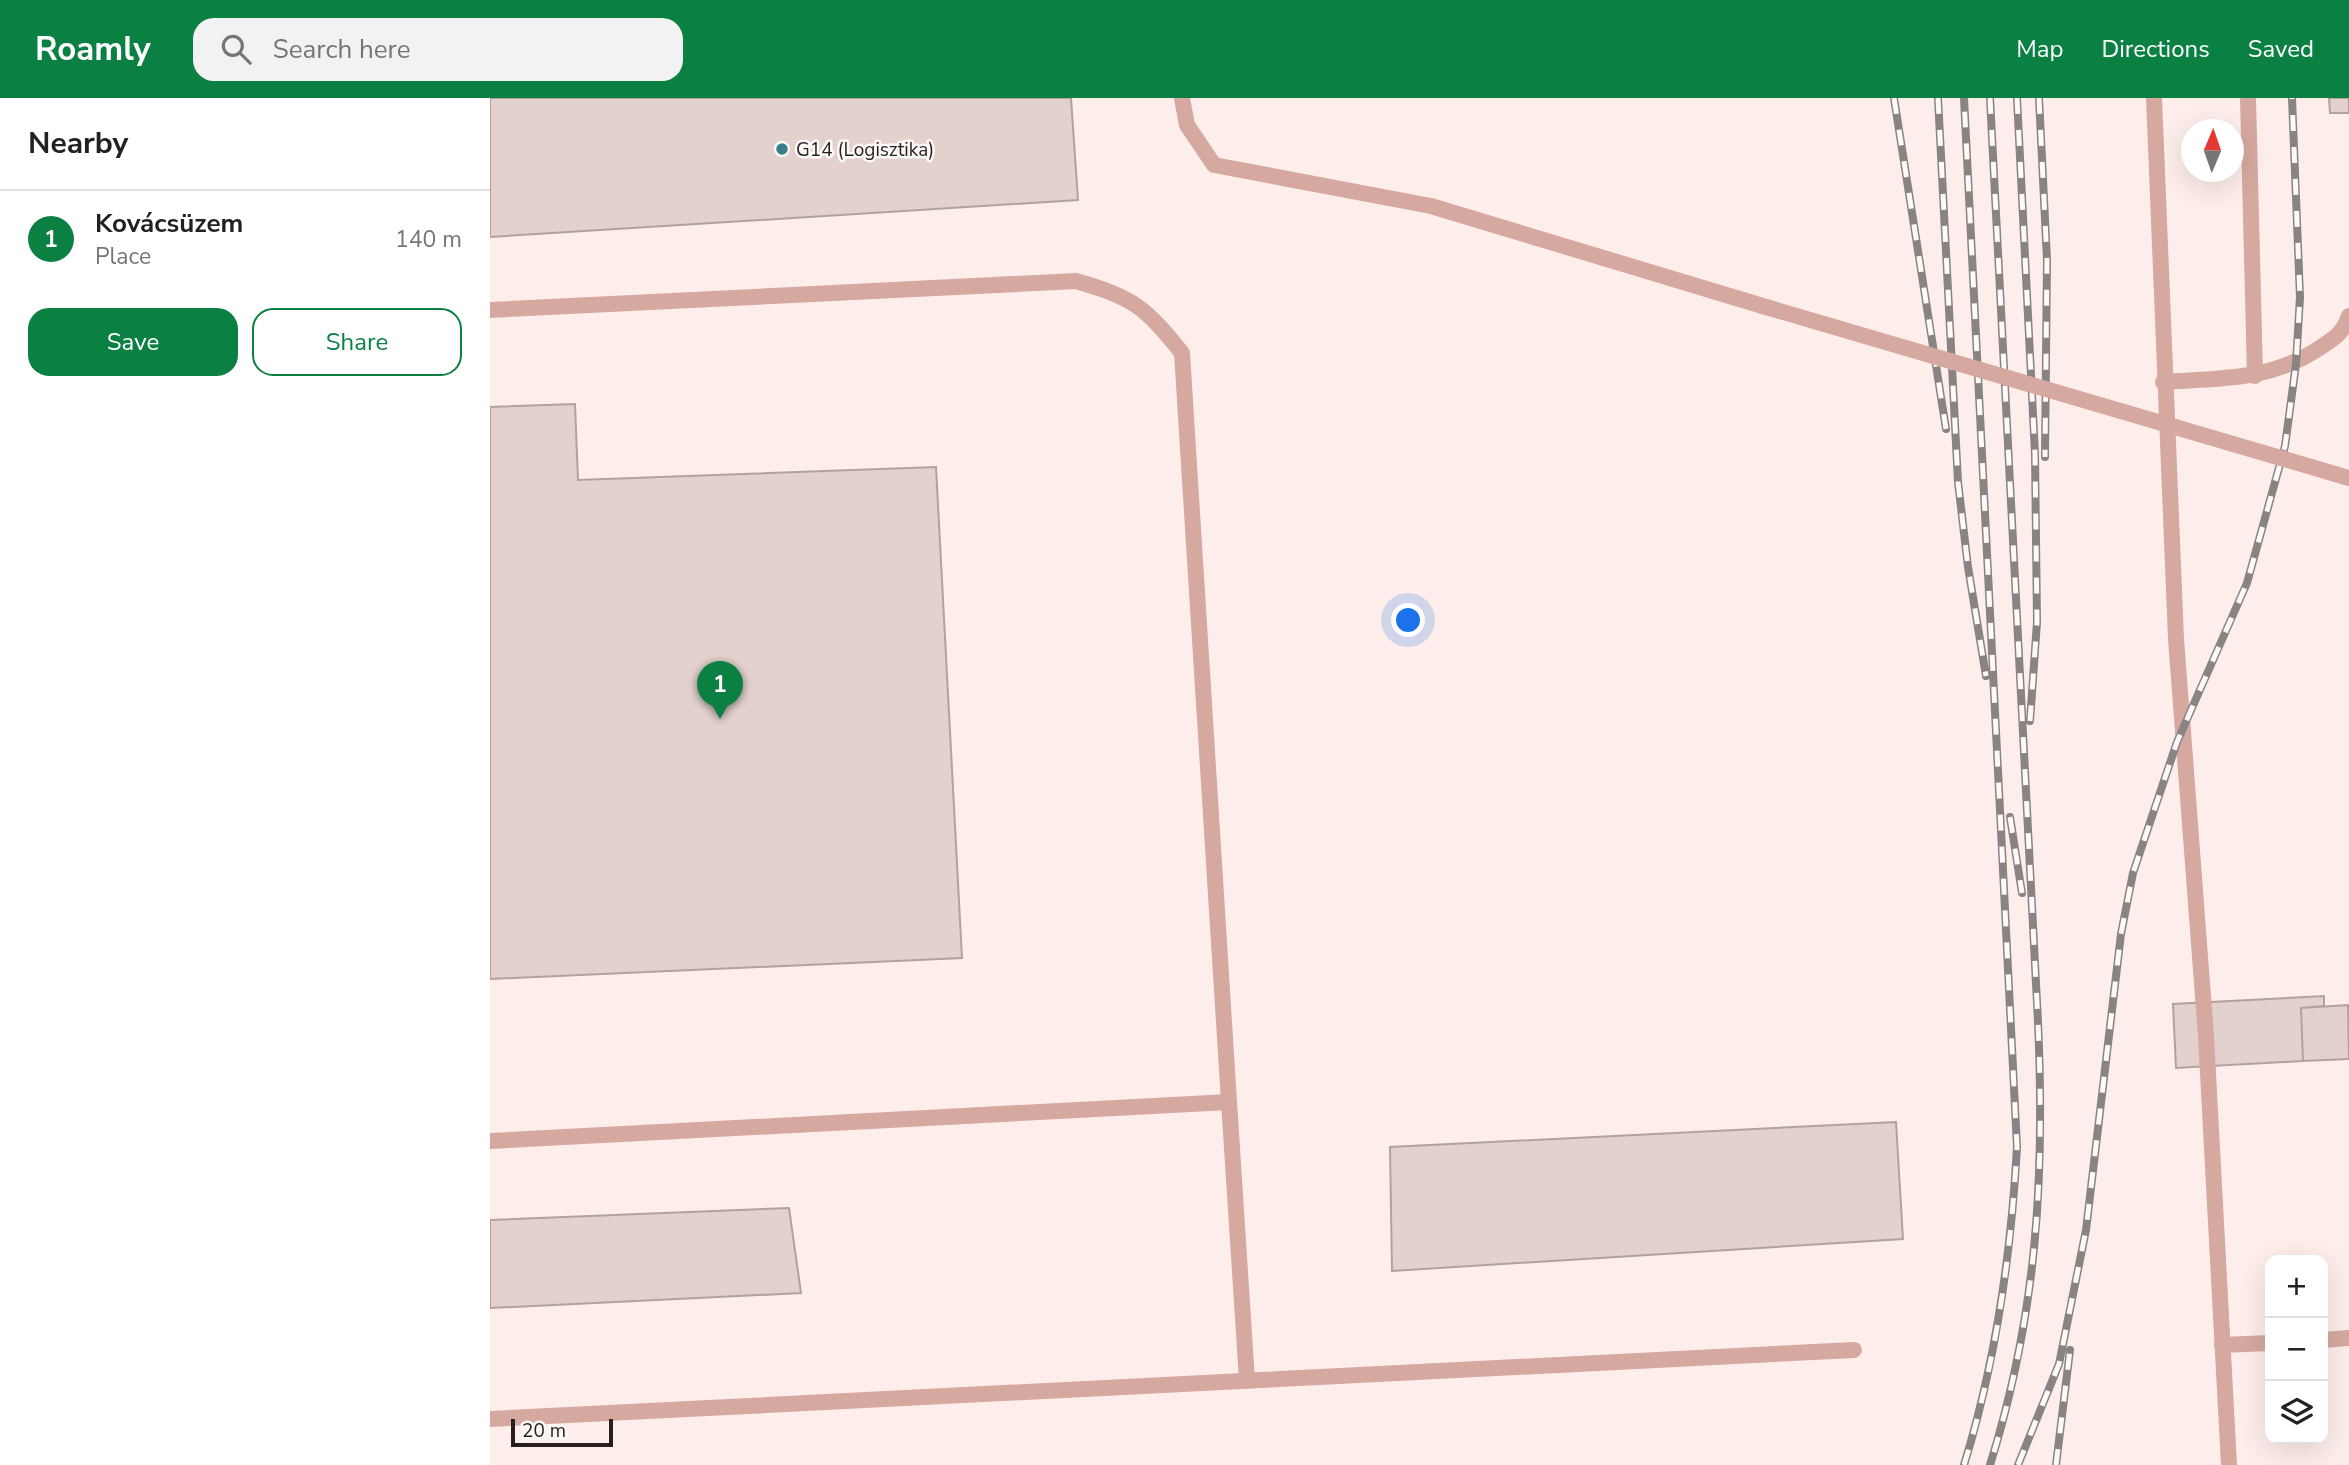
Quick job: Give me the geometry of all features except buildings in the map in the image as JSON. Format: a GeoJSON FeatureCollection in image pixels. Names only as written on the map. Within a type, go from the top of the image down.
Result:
{"type":"FeatureCollection","features":[{"type":"Feature","properties":{"kind":"lane"},"geometry":{"type":"LineString","coordinates":[[1182,98],[1186,125],[1214,165],[1431,206],[2349,478]]}},
{"type":"Feature","properties":{"kind":"lane"},"geometry":{"type":"LineString","coordinates":[[2154,98],[2163,382],[2176,639],[2205,1023],[2228,1465]]}},
{"type":"Feature","properties":{"kind":"lane"},"geometry":{"type":"LineString","coordinates":[[2248,98],[2255,376]]}},
{"type":"Feature","properties":{"kind":"lane"},"geometry":{"type":"LineString","coordinates":[[490,310],[1076,281],[1122,294],[1153,317],[1182,353],[1247,1380]]}},
{"type":"Feature","properties":{"kind":"lane"},"geometry":{"type":"LineString","coordinates":[[2163,382],[2255,376],[2296,364],[2343,332],[2349,316]]}},
{"type":"Feature","properties":{"kind":"lane"},"geometry":{"type":"LineString","coordinates":[[490,1141],[1229,1102]]}},
{"type":"Feature","properties":{"kind":"lane"},"geometry":{"type":"LineString","coordinates":[[2328,1340],[2349,1338]]}},
{"type":"Feature","properties":{"kind":"lane"},"geometry":{"type":"LineString","coordinates":[[2222,1345],[2265,1343]]}},
{"type":"Feature","properties":{"kind":"lane"},"geometry":{"type":"LineString","coordinates":[[490,1419],[1854,1350]]}},
{"type":"Feature","properties":{"kind":"shaded area"},"geometry":{"type":"Polygon","coordinates":[[[490,98],[2349,98],[2349,1465],[490,1465],[490,98]]]}},
{"type":"Feature","properties":{"kind":"railway"},"geometry":{"type":"LineString","coordinates":[[1894,98],[1946,429]]}},
{"type":"Feature","properties":{"kind":"railway"},"geometry":{"type":"LineString","coordinates":[[1938,98],[1958,482],[1968,567],[1986,676]]}},
{"type":"Feature","properties":{"kind":"railway"},"geometry":{"type":"LineString","coordinates":[[1964,98],[2017,1147],[2011,1228],[2000,1308],[1985,1387],[1964,1465]]}},
{"type":"Feature","properties":{"kind":"railway"},"geometry":{"type":"LineString","coordinates":[[1990,98],[2040,1080],[2038,1191],[2028,1300],[2006,1409],[1990,1465]]}},
{"type":"Feature","properties":{"kind":"railway"},"geometry":{"type":"LineString","coordinates":[[2017,98],[2035,454],[2037,622],[2030,721]]}},
{"type":"Feature","properties":{"kind":"railway"},"geometry":{"type":"LineString","coordinates":[[2039,98],[2047,260],[2045,457]]}},
{"type":"Feature","properties":{"kind":"railway"},"geometry":{"type":"LineString","coordinates":[[2018,1465],[2059,1364],[2086,1230],[2121,934],[2133,873],[2177,742],[2247,583],[2285,446],[2296,364],[2300,297],[2292,98]]}},
{"type":"Feature","properties":{"kind":"railway"},"geometry":{"type":"LineString","coordinates":[[2010,817],[2022,893]]}},
{"type":"Feature","properties":{"kind":"railway"},"geometry":{"type":"LineString","coordinates":[[2056,1465],[2070,1350]]}},
{"type":"Feature","properties":{"kind":"place","name":"G14 (Logisztika)"},"geometry":{"type":"Point","coordinates":[782,149]}},
{"type":"Feature","properties":{"kind":"place","name":"Kovácsüzem"},"geometry":{"type":"Point","coordinates":[720,719]}}]}
